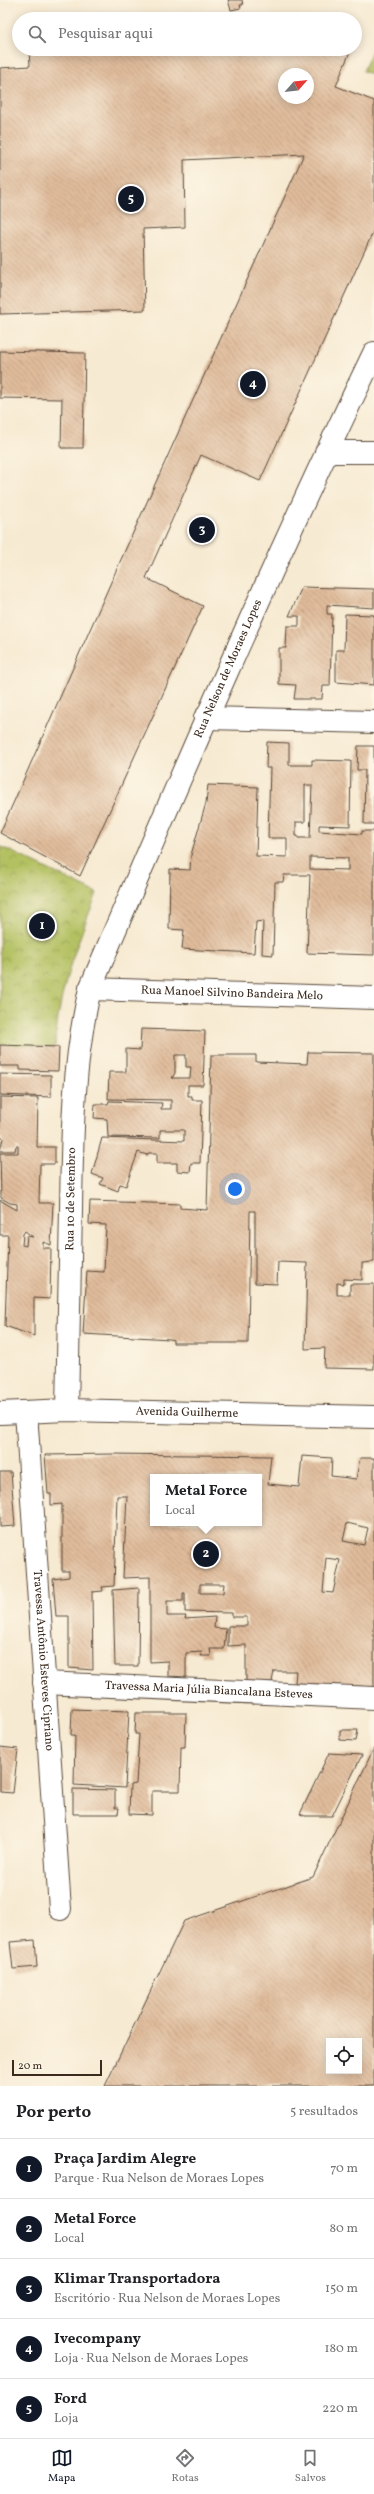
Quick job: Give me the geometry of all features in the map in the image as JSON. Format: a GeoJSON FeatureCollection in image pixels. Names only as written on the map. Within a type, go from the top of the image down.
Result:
{"type":"FeatureCollection","features":[{"type":"Feature","properties":{"kind":"street","name":"Rua Nelson de Moraes Lopes"},"geometry":{"type":"LineString","coordinates":[[90,989],[206,718],[326,452],[374,353]]}},
{"type":"Feature","properties":{"kind":"street"},"geometry":{"type":"LineString","coordinates":[[326,452],[374,452]]}},
{"type":"Feature","properties":{"kind":"street"},"geometry":{"type":"LineString","coordinates":[[206,718],[374,722]]}},
{"type":"Feature","properties":{"kind":"street","name":"Rua Manoel Silvino Bandeira Melo"},"geometry":{"type":"LineString","coordinates":[[90,989],[374,998]]}},
{"type":"Feature","properties":{"kind":"street","name":"Rua 10 de Setembro"},"geometry":{"type":"LineString","coordinates":[[67,1410],[76,1077],[81,1027],[90,989]]}},
{"type":"Feature","properties":{"kind":"street","name":"Avenida Guilherme"},"geometry":{"type":"LineString","coordinates":[[0,1413],[67,1410],[374,1417]]}},
{"type":"Feature","properties":{"kind":"street","name":"Travessa Antônio Esteves Cipriano"},"geometry":{"type":"LineString","coordinates":[[26,1412],[60,1909]]}},
{"type":"Feature","properties":{"kind":"street","name":"Travessa Maria Júlia Biancalana Esteves"},"geometry":{"type":"LineString","coordinates":[[44,1683],[374,1698]]}},
{"type":"Feature","properties":{"kind":"green space"},"geometry":{"type":"Polygon","coordinates":[[[374,46],[374,75],[363,71],[374,46]]]}},
{"type":"Feature","properties":{"kind":"green space"},"geometry":{"type":"Polygon","coordinates":[[[0,846],[97,893],[82,931],[64,987],[55,1047],[0,1045],[0,846]]]}},
{"type":"Feature","properties":{"kind":"building"},"geometry":{"type":"Polygon","coordinates":[[[228,0],[242,0],[243,5],[240,5],[241,8],[231,10],[228,0]]]}},
{"type":"Feature","properties":{"kind":"building"},"geometry":{"type":"Polygon","coordinates":[[[29,56],[348,56],[336,86],[374,101],[374,230],[260,481],[201,455],[146,578],[203,606],[80,876],[0,833],[119,564],[304,154],[184,160],[185,227],[143,229],[145,310],[0,314],[0,68],[30,66],[29,56]]]}},
{"type":"Feature","properties":{"kind":"building"},"geometry":{"type":"Polygon","coordinates":[[[0,351],[85,353],[83,448],[61,448],[62,399],[0,398],[0,351]]]}},
{"type":"Feature","properties":{"kind":"building"},"geometry":{"type":"Polygon","coordinates":[[[302,587],[374,589],[374,608],[327,605],[327,614],[332,614],[330,686],[323,686],[322,699],[294,699],[296,685],[279,684],[279,648],[286,648],[287,626],[299,626],[299,616],[289,616],[302,587]]]}},
{"type":"Feature","properties":{"kind":"building"},"geometry":{"type":"Polygon","coordinates":[[[345,614],[374,615],[374,685],[336,682],[336,650],[344,650],[345,614]]]}},
{"type":"Feature","properties":{"kind":"building"},"geometry":{"type":"Polygon","coordinates":[[[267,742],[289,743],[289,765],[312,765],[312,760],[351,761],[350,826],[319,825],[319,831],[362,834],[362,831],[374,831],[374,955],[307,953],[310,875],[284,875],[283,882],[275,882],[273,955],[262,954],[263,921],[256,922],[254,953],[182,949],[184,930],[169,929],[170,869],[190,870],[191,855],[206,803],[208,785],[258,787],[256,856],[287,857],[287,838],[268,838],[270,768],[266,768],[267,742]],[[305,785],[305,822],[296,822],[296,836],[298,836],[298,838],[310,838],[312,785],[305,785]],[[310,857],[310,869],[348,870],[348,858],[310,857]]]}},
{"type":"Feature","properties":{"kind":"building"},"geometry":{"type":"Polygon","coordinates":[[[358,746],[374,746],[374,824],[364,824],[365,770],[357,770],[358,746]]]}},
{"type":"Feature","properties":{"kind":"building"},"geometry":{"type":"Polygon","coordinates":[[[141,1029],[205,1031],[203,1085],[188,1085],[188,1096],[192,1096],[192,1100],[202,1100],[200,1163],[191,1163],[190,1172],[177,1171],[177,1163],[157,1163],[157,1153],[148,1153],[147,1155],[138,1152],[126,1186],[120,1184],[118,1191],[100,1184],[103,1178],[92,1174],[102,1138],[184,1141],[184,1130],[160,1130],[160,1138],[108,1137],[107,1119],[94,1118],[95,1104],[108,1104],[109,1101],[162,1103],[161,1109],[171,1109],[171,1100],[108,1099],[109,1072],[126,1072],[126,1049],[140,1050],[141,1029]],[[175,1055],[175,1073],[172,1078],[190,1078],[191,1067],[186,1067],[186,1055],[175,1055]]]}},
{"type":"Feature","properties":{"kind":"building"},"geometry":{"type":"Polygon","coordinates":[[[0,1045],[59,1047],[58,1071],[20,1070],[20,1066],[0,1066],[0,1045]]]}},
{"type":"Feature","properties":{"kind":"building"},"geometry":{"type":"Polygon","coordinates":[[[308,1052],[374,1053],[374,1262],[362,1263],[362,1280],[344,1279],[344,1284],[337,1283],[337,1295],[350,1295],[350,1284],[374,1284],[374,1369],[324,1368],[325,1348],[305,1349],[307,1263],[278,1262],[277,1284],[255,1283],[255,1211],[250,1211],[248,1343],[173,1343],[173,1340],[170,1339],[83,1334],[87,1271],[104,1272],[106,1225],[89,1224],[90,1201],[180,1204],[180,1208],[207,1210],[211,1055],[256,1055],[256,1062],[307,1064],[308,1052]]]}},
{"type":"Feature","properties":{"kind":"building"},"geometry":{"type":"Polygon","coordinates":[[[0,1074],[51,1075],[51,1097],[0,1095],[0,1074]]]}},
{"type":"Feature","properties":{"kind":"building"},"geometry":{"type":"Polygon","coordinates":[[[0,1097],[38,1098],[37,1147],[55,1147],[55,1164],[40,1164],[39,1203],[53,1203],[51,1245],[43,1242],[43,1248],[51,1248],[50,1299],[34,1298],[34,1336],[5,1326],[8,1235],[0,1235],[0,1200],[17,1210],[17,1204],[10,1203],[1,1198],[0,1153],[18,1153],[18,1146],[16,1146],[15,1151],[0,1151],[3,1138],[0,1138],[0,1097]],[[25,1231],[23,1234],[22,1245],[26,1246],[27,1236],[33,1237],[25,1231]]]}},
{"type":"Feature","properties":{"kind":"building"},"geometry":{"type":"Polygon","coordinates":[[[112,1454],[271,1456],[268,1484],[299,1487],[302,1456],[332,1458],[331,1476],[356,1479],[360,1458],[374,1458],[374,1687],[295,1683],[296,1671],[274,1671],[272,1682],[246,1681],[246,1645],[228,1646],[228,1626],[247,1626],[247,1617],[232,1617],[232,1613],[185,1612],[185,1593],[183,1593],[183,1601],[167,1601],[167,1616],[186,1616],[185,1619],[215,1617],[214,1628],[226,1629],[224,1649],[210,1649],[211,1656],[201,1656],[202,1652],[186,1653],[186,1677],[168,1676],[168,1661],[150,1662],[150,1577],[123,1578],[127,1496],[117,1496],[114,1586],[102,1587],[103,1591],[92,1592],[93,1670],[69,1668],[69,1616],[56,1616],[53,1579],[69,1577],[69,1571],[62,1571],[62,1504],[51,1505],[51,1494],[48,1494],[45,1455],[112,1454]],[[347,1523],[343,1541],[364,1545],[368,1528],[347,1523]],[[326,1558],[323,1592],[333,1593],[340,1560],[326,1558]],[[200,1584],[200,1593],[223,1593],[224,1584],[200,1584]]]}},
{"type":"Feature","properties":{"kind":"building"},"geometry":{"type":"Polygon","coordinates":[[[0,1472],[11,1472],[15,1526],[0,1527],[0,1472]]]}},
{"type":"Feature","properties":{"kind":"building"},"geometry":{"type":"Polygon","coordinates":[[[139,1588],[138,1666],[115,1666],[113,1590],[139,1588]]]}},
{"type":"Feature","properties":{"kind":"building"},"geometry":{"type":"Polygon","coordinates":[[[72,1709],[129,1711],[125,1788],[74,1785],[75,1735],[71,1735],[72,1709]]]}},
{"type":"Feature","properties":{"kind":"building"},"geometry":{"type":"Polygon","coordinates":[[[136,1713],[186,1713],[185,1747],[181,1747],[180,1791],[152,1791],[152,1815],[129,1814],[130,1785],[136,1784],[139,1734],[135,1734],[136,1713]]]}},
{"type":"Feature","properties":{"kind":"building"},"geometry":{"type":"Polygon","coordinates":[[[340,1730],[358,1730],[356,1741],[340,1740],[340,1730]]]}},
{"type":"Feature","properties":{"kind":"building"},"geometry":{"type":"Polygon","coordinates":[[[0,1747],[18,1749],[13,1793],[0,1792],[0,1747]]]}},
{"type":"Feature","properties":{"kind":"building"},"geometry":{"type":"Polygon","coordinates":[[[374,1748],[374,2086],[105,2086],[184,1921],[313,1877],[374,1748]]]}},
{"type":"Feature","properties":{"kind":"building"},"geometry":{"type":"Polygon","coordinates":[[[329,1753],[362,1755],[332,1816],[305,1816],[300,1814],[329,1753]]]}},
{"type":"Feature","properties":{"kind":"building"},"geometry":{"type":"Polygon","coordinates":[[[73,1789],[115,1790],[115,1808],[119,1808],[118,1814],[73,1814],[73,1789]]]}},
{"type":"Feature","properties":{"kind":"building"},"geometry":{"type":"Polygon","coordinates":[[[35,1940],[37,1967],[13,1969],[10,1942],[35,1940]]]}},
{"type":"Feature","properties":{"kind":"place","name":"Ford"},"geometry":{"type":"Point","coordinates":[131,199]}},
{"type":"Feature","properties":{"kind":"place","name":"Ivecompany"},"geometry":{"type":"Point","coordinates":[253,384]}},
{"type":"Feature","properties":{"kind":"place","name":"Klimar Transportadora"},"geometry":{"type":"Point","coordinates":[202,530]}},
{"type":"Feature","properties":{"kind":"place","name":"Praça Jardim Alegre"},"geometry":{"type":"Point","coordinates":[42,926]}},
{"type":"Feature","properties":{"kind":"place","name":"Metal Force"},"geometry":{"type":"Point","coordinates":[206,1554]}}]}
